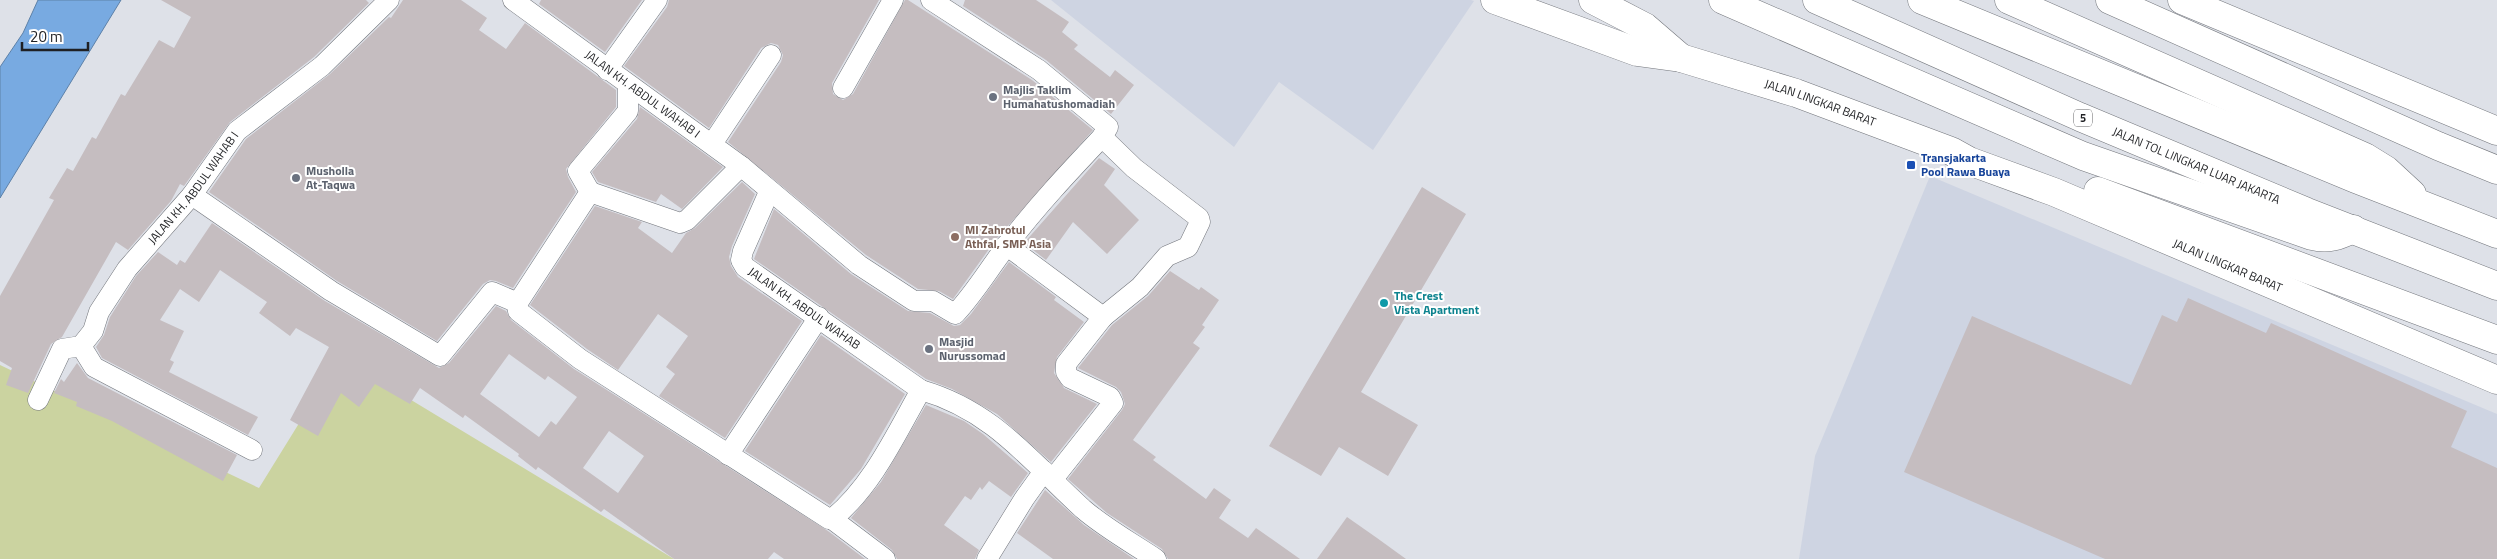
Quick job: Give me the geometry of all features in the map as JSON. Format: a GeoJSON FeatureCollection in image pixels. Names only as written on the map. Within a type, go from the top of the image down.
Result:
{"type":"FeatureCollection","features":[{"type":"Feature","properties":{"kind":"main road","name":"JALAN LINGKAR BARAT"},"geometry":{"type":"LineString","coordinates":[[1495,0],[1637,52],[1681,58],[1796,93],[1958,154],[1969,161],[2054,192],[2497,380]]}},
{"type":"Feature","properties":{"kind":"main road","name":"JALAN LINGKAR BARAT"},"geometry":{"type":"LineString","coordinates":[[1593,0],[1645,27],[1681,58]]}},
{"type":"Feature","properties":{"kind":"main road"},"geometry":{"type":"LineString","coordinates":[[1723,0],[2083,156],[2312,236],[2324,239],[2337,237],[2352,229]]}},
{"type":"Feature","properties":{"kind":"main road","name":"JALAN TOL LINGKAR LUAR JAKARTA"},"geometry":{"type":"LineString","coordinates":[[1817,0],[2080,116],[2307,212],[2497,286]]}},
{"type":"Feature","properties":{"kind":"main road"},"geometry":{"type":"LineString","coordinates":[[1922,0],[2497,234]]}},
{"type":"Feature","properties":{"kind":"main road"},"geometry":{"type":"LineString","coordinates":[[2009,0],[2366,157],[2386,170],[2425,206]]}},
{"type":"Feature","properties":{"kind":"main road"},"geometry":{"type":"LineString","coordinates":[[2110,0],[2497,170]]}},
{"type":"Feature","properties":{"kind":"main road"},"geometry":{"type":"LineString","coordinates":[[2182,0],[2497,131]]}},
{"type":"Feature","properties":{"kind":"main road","name":"JALAN LINGKAR BARAT"},"geometry":{"type":"LineString","coordinates":[[1958,154],[1974,152],[2018,162],[2497,340]]}},
{"type":"Feature","properties":{"kind":"street","name":"JALAN KH. ABDUL WAHAB I"},"geometry":{"type":"LineString","coordinates":[[81,346],[93,331],[99,312],[127,269],[192,195],[237,131],[322,66],[389,0]]}},
{"type":"Feature","properties":{"kind":"street","name":"JALAN KH. ABDUL WAHAB I"},"geometry":{"type":"LineString","coordinates":[[513,0],[607,70],[712,144],[741,166],[769,192]]}},
{"type":"Feature","properties":{"kind":"street"},"geometry":{"type":"LineString","coordinates":[[607,70],[656,0]]}},
{"type":"Feature","properties":{"kind":"street"},"geometry":{"type":"LineString","coordinates":[[843,88],[893,0]]}},
{"type":"Feature","properties":{"kind":"street"},"geometry":{"type":"LineString","coordinates":[[769,192],[859,265],[915,301],[933,301],[955,314],[969,299],[989,268],[1043,198],[1102,137],[1108,127],[1039,70],[931,0]]}},
{"type":"Feature","properties":{"kind":"street"},"geometry":{"type":"LineString","coordinates":[[712,144],[771,55]]}},
{"type":"Feature","properties":{"kind":"street"},"geometry":{"type":"LineString","coordinates":[[628,85],[628,111],[578,171],[590,192],[680,223],[687,220],[741,166]]}},
{"type":"Feature","properties":{"kind":"street"},"geometry":{"type":"LineString","coordinates":[[987,559],[1024,499],[1113,403],[1110,397],[1070,378],[1066,372],[1066,364],[1103,316],[1140,287],[1167,256],[1188,247],[1200,222],[1199,218],[1134,168],[1102,137]]}},
{"type":"Feature","properties":{"kind":"street"},"geometry":{"type":"LineString","coordinates":[[590,192],[518,303],[518,311],[580,359],[825,518],[832,520],[885,559]]}},
{"type":"Feature","properties":{"kind":"street","name":"JALAN KH. ABDUL WAHAB"},"geometry":{"type":"LineString","coordinates":[[769,192],[741,260],[745,267],[820,317],[921,390],[953,400],[1008,436],[1085,510],[1156,559]]}},
{"type":"Feature","properties":{"kind":"street"},"geometry":{"type":"LineString","coordinates":[[192,195],[336,295],[440,356],[492,292],[518,303]]}},
{"type":"Feature","properties":{"kind":"street"},"geometry":{"type":"LineString","coordinates":[[1006,245],[1103,316]]}},
{"type":"Feature","properties":{"kind":"street"},"geometry":{"type":"LineString","coordinates":[[728,455],[820,317]]}},
{"type":"Feature","properties":{"kind":"street"},"geometry":{"type":"LineString","coordinates":[[38,400],[62,349],[81,346],[94,366],[252,450]]}},
{"type":"Feature","properties":{"kind":"street"},"geometry":{"type":"LineString","coordinates":[[832,520],[873,473],[921,390]]}},
{"type":"Feature","properties":{"kind":"shaded area"},"geometry":{"type":"Polygon","coordinates":[[[1051,0],[1474,1],[1373,150],[1279,82],[1234,147],[1051,0]]]}},
{"type":"Feature","properties":{"kind":"shaded area"},"geometry":{"type":"Polygon","coordinates":[[[1930,176],[2497,414],[2497,559],[1799,559],[1815,456],[1930,176]]]}},
{"type":"Feature","properties":{"kind":"green space"},"geometry":{"type":"Polygon","coordinates":[[[340,357],[674,559],[0,559],[0,365],[259,488],[340,357]]]}},
{"type":"Feature","properties":{"kind":"water"},"geometry":{"type":"Polygon","coordinates":[[[38,0],[121,0],[0,198],[0,67],[23,33],[38,0]]]}},
{"type":"Feature","properties":{"kind":"building"},"geometry":{"type":"Polygon","coordinates":[[[161,0],[366,0],[369,3],[314,57],[230,122],[184,186],[180,184],[171,201],[128,250],[116,242],[62,337],[51,344],[28,393],[6,385],[12,368],[0,361],[0,296],[54,200],[49,198],[67,168],[73,171],[92,137],[96,139],[121,94],[125,96],[159,40],[174,48],[191,17],[161,0]]]}},
{"type":"Feature","properties":{"kind":"building"},"geometry":{"type":"Polygon","coordinates":[[[403,0],[461,0],[487,18],[479,30],[506,49],[525,23],[616,90],[616,107],[566,169],[576,192],[513,288],[490,280],[483,284],[437,341],[337,281],[209,192],[246,139],[330,74],[389,17],[391,18],[403,0]]]}},
{"type":"Feature","properties":{"kind":"building"},"geometry":{"type":"Polygon","coordinates":[[[541,0],[642,0],[605,52],[539,4],[541,0]]]}},
{"type":"Feature","properties":{"kind":"building"},"geometry":{"type":"Polygon","coordinates":[[[669,0],[879,0],[832,83],[833,94],[843,100],[853,94],[905,0],[908,0],[1032,80],[1093,130],[997,238],[953,299],[939,291],[918,289],[866,255],[728,142],[781,62],[783,55],[778,45],[771,43],[761,48],[709,128],[624,66],[667,7],[669,0]]]}},
{"type":"Feature","properties":{"kind":"building"},"geometry":{"type":"Polygon","coordinates":[[[965,0],[1036,0],[1069,22],[1062,32],[1078,45],[1074,49],[1110,77],[1115,70],[1134,85],[1111,114],[1046,60],[963,6],[965,0]]]}},
{"type":"Feature","properties":{"kind":"building"},"geometry":{"type":"Polygon","coordinates":[[[640,107],[723,167],[682,209],[661,194],[656,202],[598,182],[592,172],[637,119],[640,107]]]}},
{"type":"Feature","properties":{"kind":"building"},"geometry":{"type":"Polygon","coordinates":[[[1099,158],[1115,169],[1104,185],[1139,220],[1107,254],[1073,222],[1046,260],[1024,243],[1099,158]]]}},
{"type":"Feature","properties":{"kind":"building"},"geometry":{"type":"Polygon","coordinates":[[[742,182],[755,194],[732,246],[729,257],[731,266],[738,277],[802,321],[725,438],[659,396],[675,374],[666,367],[688,336],[658,314],[618,370],[587,349],[530,305],[595,206],[642,222],[638,228],[672,253],[686,233],[695,228],[742,182]]]}},
{"type":"Feature","properties":{"kind":"building","name":"The Crest Vista Apartment"},"geometry":{"type":"Polygon","coordinates":[[[1422,187],[1466,214],[1361,392],[1418,425],[1388,476],[1339,447],[1321,476],[1269,446],[1422,187]]]}},
{"type":"Feature","properties":{"kind":"building"},"geometry":{"type":"Polygon","coordinates":[[[774,209],[851,274],[908,311],[930,313],[954,326],[960,325],[971,314],[1009,262],[1056,297],[1054,300],[1084,322],[1057,357],[1054,373],[1064,388],[1097,404],[1051,462],[997,414],[952,389],[926,379],[754,259],[774,209]]]}},
{"type":"Feature","properties":{"kind":"building"},"geometry":{"type":"Polygon","coordinates":[[[212,223],[325,301],[439,368],[449,363],[496,306],[506,311],[511,320],[574,369],[828,531],[865,559],[784,559],[774,552],[768,559],[674,559],[604,509],[601,512],[538,467],[536,470],[518,456],[519,454],[465,415],[463,418],[420,388],[410,404],[375,384],[359,407],[341,393],[318,436],[290,420],[329,347],[296,328],[290,336],[259,313],[267,302],[220,270],[199,302],[180,289],[160,320],[184,331],[170,360],[174,362],[169,372],[258,417],[248,435],[102,358],[96,347],[104,335],[110,317],[136,276],[158,252],[177,265],[180,260],[185,263],[212,223]],[[509,354],[480,394],[539,437],[551,421],[556,425],[577,397],[548,376],[545,380],[509,354]],[[609,431],[583,468],[618,493],[644,456],[609,431]]]}},
{"type":"Feature","properties":{"kind":"building"},"geometry":{"type":"Polygon","coordinates":[[[1170,271],[1199,290],[1201,287],[1219,300],[1202,325],[1205,327],[1193,343],[1200,348],[1133,440],[1156,457],[1153,460],[1206,499],[1214,488],[1231,500],[1219,518],[1248,538],[1256,528],[1300,559],[1168,559],[1162,549],[1107,513],[1068,479],[1125,404],[1121,392],[1116,387],[1078,368],[1112,325],[1148,296],[1170,271]]]}},
{"type":"Feature","properties":{"kind":"building"},"geometry":{"type":"Polygon","coordinates":[[[2188,298],[2266,333],[2271,323],[2467,411],[2451,447],[2497,468],[2497,559],[2105,559],[1904,472],[1972,316],[2131,385],[2162,315],[2177,322],[2188,298]]]}},
{"type":"Feature","properties":{"kind":"building"},"geometry":{"type":"Polygon","coordinates":[[[821,335],[905,394],[861,469],[830,505],[745,451],[821,335]]]}},
{"type":"Feature","properties":{"kind":"building"},"geometry":{"type":"Polygon","coordinates":[[[77,363],[88,378],[237,455],[223,481],[112,421],[76,406],[77,402],[54,393],[61,379],[64,382],[77,363]]]}},
{"type":"Feature","properties":{"kind":"building"},"geometry":{"type":"Polygon","coordinates":[[[926,405],[964,421],[983,434],[1028,473],[1011,497],[989,481],[982,490],[980,487],[971,500],[965,496],[944,525],[979,550],[975,559],[897,559],[892,550],[851,518],[881,482],[926,405]]]}},
{"type":"Feature","properties":{"kind":"building"},"geometry":{"type":"Polygon","coordinates":[[[1045,490],[1084,525],[1134,559],[1053,559],[1017,533],[1045,490]]]}},
{"type":"Feature","properties":{"kind":"building"},"geometry":{"type":"Polygon","coordinates":[[[1347,517],[1377,538],[1406,559],[1317,559],[1347,517]]]}},
{"type":"Feature","properties":{"kind":"place","name":"Majlis Taklim Humahatushomadiah"},"geometry":{"type":"Point","coordinates":[993,97]}},
{"type":"Feature","properties":{"kind":"place","name":"Transjakarta Pool Rawa Buaya"},"geometry":{"type":"Point","coordinates":[1911,165]}},
{"type":"Feature","properties":{"kind":"place","name":"Musholla At-Taqwa"},"geometry":{"type":"Point","coordinates":[296,178]}},
{"type":"Feature","properties":{"kind":"place","name":"MI Zahrotul Athfal, SMP Asia"},"geometry":{"type":"Point","coordinates":[955,237]}},
{"type":"Feature","properties":{"kind":"place","name":"The Crest Vista Apartment"},"geometry":{"type":"Point","coordinates":[1384,303]}},
{"type":"Feature","properties":{"kind":"place","name":"Masjid Nurussomad"},"geometry":{"type":"Point","coordinates":[929,349]}}]}
